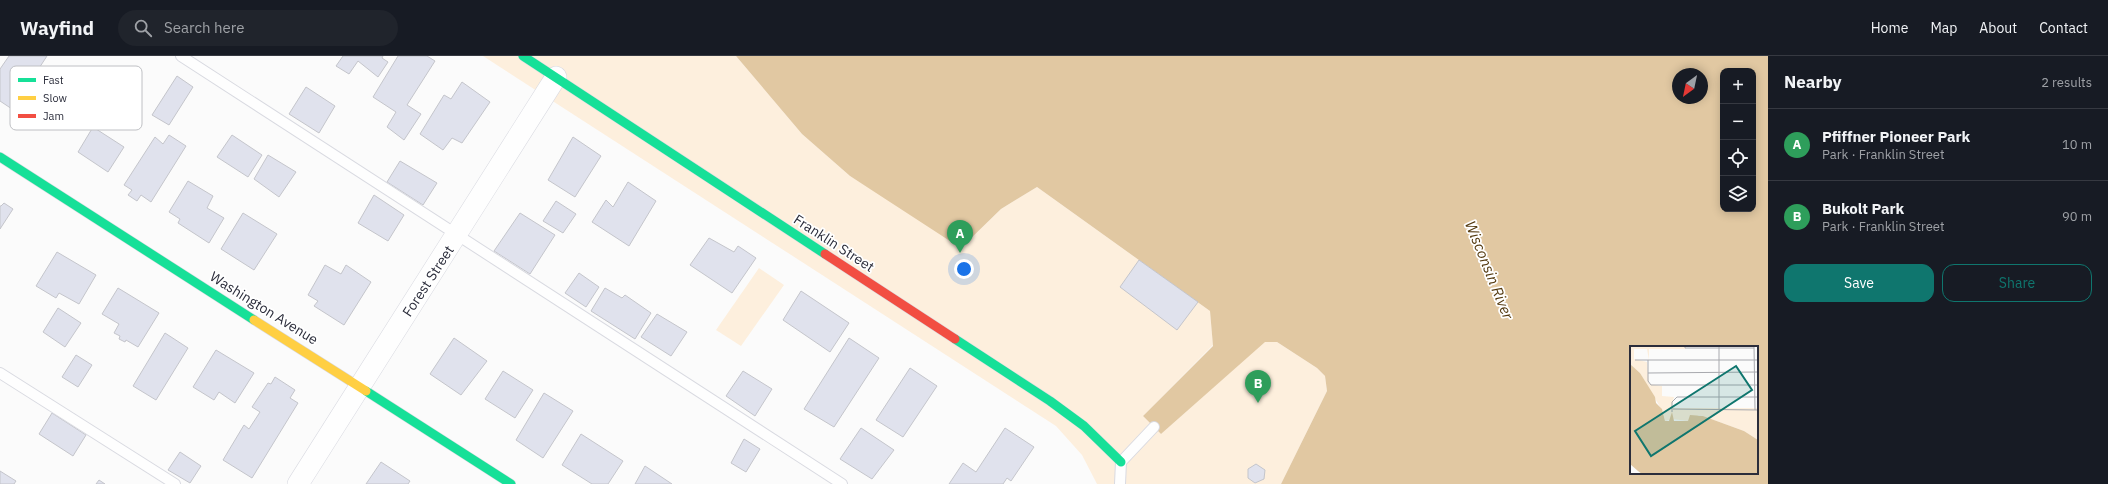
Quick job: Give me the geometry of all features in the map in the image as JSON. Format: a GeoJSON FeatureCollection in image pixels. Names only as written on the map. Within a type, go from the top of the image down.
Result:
{"type":"FeatureCollection","features":[{"type":"Feature","properties":{"kind":"street","name":"Franklin Street"},"geometry":{"type":"LineString","coordinates":[[523,56],[1050,401],[1084,426],[1121,462]]}},
{"type":"Feature","properties":{"kind":"street","name":"Forest Street"},"geometry":{"type":"LineString","coordinates":[[298,484],[457,236],[556,77]]}},
{"type":"Feature","properties":{"kind":"street","name":"Washington Avenue"},"geometry":{"type":"LineString","coordinates":[[0,157],[511,484]]}},
{"type":"Feature","properties":{"kind":"lane"},"geometry":{"type":"LineString","coordinates":[[181,56],[842,484]]}},
{"type":"Feature","properties":{"kind":"lane"},"geometry":{"type":"LineString","coordinates":[[0,373],[175,484]]}},
{"type":"Feature","properties":{"kind":"lane"},"geometry":{"type":"LineString","coordinates":[[1120,484],[1121,462],[1154,427]]}},
{"type":"Feature","properties":{"kind":"shaded area"},"geometry":{"type":"Polygon","coordinates":[[[483,56],[736,56],[802,134],[850,176],[963,246],[1001,209],[1037,187],[1210,311],[1213,345],[1143,416],[1161,434],[1265,341],[1277,342],[1317,368],[1325,376],[1327,391],[1281,484],[1097,484],[1082,455],[1056,426],[483,56]]]}},
{"type":"Feature","properties":{"kind":"shaded area"},"geometry":{"type":"Polygon","coordinates":[[[759,268],[784,285],[741,346],[716,330],[759,268]]]}},
{"type":"Feature","properties":{"kind":"water","name":"Wisconsin River"},"geometry":{"type":"Polygon","coordinates":[[[736,56],[1768,56],[1768,484],[1281,484],[1327,391],[1325,376],[1317,368],[1277,342],[1265,342],[1161,434],[1143,416],[1213,346],[1210,311],[1037,187],[1001,209],[963,246],[953,243],[850,176],[802,134],[736,56]]]}},
{"type":"Feature","properties":{"kind":"building"},"geometry":{"type":"Polygon","coordinates":[[[9,56],[47,56],[40,66],[10,66],[10,108],[0,101],[0,69],[9,56]]]}},
{"type":"Feature","properties":{"kind":"building"},"geometry":{"type":"Polygon","coordinates":[[[343,56],[383,56],[382,58],[388,62],[378,77],[358,61],[349,74],[336,66],[343,56]]]}},
{"type":"Feature","properties":{"kind":"building"},"geometry":{"type":"Polygon","coordinates":[[[398,56],[427,56],[435,61],[407,105],[421,114],[404,140],[387,127],[396,112],[373,97],[398,56]]]}},
{"type":"Feature","properties":{"kind":"building"},"geometry":{"type":"Polygon","coordinates":[[[177,76],[193,87],[169,125],[152,115],[177,76]]]}},
{"type":"Feature","properties":{"kind":"building"},"geometry":{"type":"Polygon","coordinates":[[[462,82],[490,102],[462,143],[452,138],[443,150],[420,134],[444,95],[451,99],[462,82]]]}},
{"type":"Feature","properties":{"kind":"building"},"geometry":{"type":"Polygon","coordinates":[[[306,87],[335,106],[319,133],[289,114],[306,87]]]}},
{"type":"Feature","properties":{"kind":"building"},"geometry":{"type":"Polygon","coordinates":[[[91,130],[98,130],[124,147],[108,172],[78,152],[91,130]]]}},
{"type":"Feature","properties":{"kind":"building"},"geometry":{"type":"Polygon","coordinates":[[[169,135],[186,146],[151,202],[141,195],[137,201],[128,195],[132,190],[124,185],[155,137],[163,144],[169,135]]]}},
{"type":"Feature","properties":{"kind":"building"},"geometry":{"type":"Polygon","coordinates":[[[232,135],[262,155],[248,177],[217,157],[232,135]]]}},
{"type":"Feature","properties":{"kind":"building"},"geometry":{"type":"Polygon","coordinates":[[[573,137],[601,156],[575,197],[548,180],[573,137]]]}},
{"type":"Feature","properties":{"kind":"building"},"geometry":{"type":"Polygon","coordinates":[[[268,155],[296,172],[279,197],[254,179],[268,155]]]}},
{"type":"Feature","properties":{"kind":"building"},"geometry":{"type":"Polygon","coordinates":[[[400,161],[437,183],[423,205],[387,182],[400,161]]]}},
{"type":"Feature","properties":{"kind":"building"},"geometry":{"type":"Polygon","coordinates":[[[188,181],[213,196],[207,208],[224,218],[209,243],[178,223],[180,219],[169,212],[188,181]]]}},
{"type":"Feature","properties":{"kind":"building"},"geometry":{"type":"Polygon","coordinates":[[[628,182],[656,201],[629,246],[592,222],[606,200],[613,207],[628,182]]]}},
{"type":"Feature","properties":{"kind":"building"},"geometry":{"type":"Polygon","coordinates":[[[374,195],[404,215],[388,241],[358,223],[374,195]]]}},
{"type":"Feature","properties":{"kind":"building"},"geometry":{"type":"Polygon","coordinates":[[[556,201],[576,214],[563,233],[543,221],[556,201]]]}},
{"type":"Feature","properties":{"kind":"building"},"geometry":{"type":"Polygon","coordinates":[[[4,203],[13,209],[0,229],[0,206],[4,203]]]}},
{"type":"Feature","properties":{"kind":"building"},"geometry":{"type":"Polygon","coordinates":[[[243,213],[277,234],[254,270],[221,249],[243,213]]]}},
{"type":"Feature","properties":{"kind":"building"},"geometry":{"type":"Polygon","coordinates":[[[520,213],[555,235],[530,274],[494,251],[520,213]]]}},
{"type":"Feature","properties":{"kind":"building"},"geometry":{"type":"Polygon","coordinates":[[[709,238],[734,252],[738,246],[756,258],[732,293],[690,265],[709,238]]]}},
{"type":"Feature","properties":{"kind":"building"},"geometry":{"type":"Polygon","coordinates":[[[57,252],[96,275],[79,304],[59,293],[56,298],[36,286],[57,252]]]}},
{"type":"Feature","properties":{"kind":"building"},"geometry":{"type":"Polygon","coordinates":[[[1139,260],[1198,302],[1177,330],[1120,287],[1139,260]]]}},
{"type":"Feature","properties":{"kind":"building"},"geometry":{"type":"Polygon","coordinates":[[[325,265],[341,274],[346,265],[371,282],[344,325],[314,306],[318,301],[308,295],[325,265]]]}},
{"type":"Feature","properties":{"kind":"building"},"geometry":{"type":"Polygon","coordinates":[[[579,273],[599,287],[586,307],[565,293],[579,273]]]}},
{"type":"Feature","properties":{"kind":"building"},"geometry":{"type":"Polygon","coordinates":[[[118,288],[159,313],[138,347],[126,340],[125,342],[119,339],[120,336],[114,333],[119,324],[102,314],[118,288]]]}},
{"type":"Feature","properties":{"kind":"building"},"geometry":{"type":"Polygon","coordinates":[[[605,288],[622,298],[625,295],[651,313],[635,339],[591,311],[605,288]]]}},
{"type":"Feature","properties":{"kind":"building"},"geometry":{"type":"Polygon","coordinates":[[[801,291],[849,323],[830,352],[783,320],[801,291]]]}},
{"type":"Feature","properties":{"kind":"building"},"geometry":{"type":"Polygon","coordinates":[[[58,308],[81,323],[65,347],[43,332],[58,308]]]}},
{"type":"Feature","properties":{"kind":"building"},"geometry":{"type":"Polygon","coordinates":[[[657,314],[687,332],[671,356],[641,337],[657,314]]]}},
{"type":"Feature","properties":{"kind":"building"},"geometry":{"type":"Polygon","coordinates":[[[165,333],[188,348],[156,400],[133,386],[165,333]]]}},
{"type":"Feature","properties":{"kind":"building"},"geometry":{"type":"Polygon","coordinates":[[[454,338],[487,361],[461,395],[430,374],[454,338]]]}},
{"type":"Feature","properties":{"kind":"building"},"geometry":{"type":"Polygon","coordinates":[[[849,338],[879,358],[834,427],[804,409],[849,338]]]}},
{"type":"Feature","properties":{"kind":"building"},"geometry":{"type":"Polygon","coordinates":[[[216,350],[254,373],[235,403],[219,392],[214,400],[193,387],[216,350]]]}},
{"type":"Feature","properties":{"kind":"building"},"geometry":{"type":"Polygon","coordinates":[[[76,355],[92,365],[78,387],[62,377],[76,355]]]}},
{"type":"Feature","properties":{"kind":"building"},"geometry":{"type":"Polygon","coordinates":[[[910,368],[937,386],[903,437],[876,420],[910,368]]]}},
{"type":"Feature","properties":{"kind":"building"},"geometry":{"type":"Polygon","coordinates":[[[503,371],[533,390],[515,418],[485,399],[503,371]]]}},
{"type":"Feature","properties":{"kind":"building"},"geometry":{"type":"Polygon","coordinates":[[[743,371],[772,389],[755,416],[726,396],[743,371]]]}},
{"type":"Feature","properties":{"kind":"building"},"geometry":{"type":"Polygon","coordinates":[[[275,377],[295,390],[290,398],[298,403],[252,478],[223,460],[244,425],[249,429],[260,412],[252,407],[268,383],[271,384],[275,377]]]}},
{"type":"Feature","properties":{"kind":"building"},"geometry":{"type":"Polygon","coordinates":[[[544,393],[573,411],[543,458],[516,440],[544,393]]]}},
{"type":"Feature","properties":{"kind":"building"},"geometry":{"type":"Polygon","coordinates":[[[52,413],[86,435],[73,456],[39,434],[52,413]]]}},
{"type":"Feature","properties":{"kind":"building"},"geometry":{"type":"Polygon","coordinates":[[[861,428],[894,450],[872,479],[840,459],[861,428]]]}},
{"type":"Feature","properties":{"kind":"building"},"geometry":{"type":"Polygon","coordinates":[[[1005,428],[1034,447],[1011,481],[1007,478],[1003,484],[949,484],[963,463],[976,472],[1005,428]]]}},
{"type":"Feature","properties":{"kind":"building"},"geometry":{"type":"Polygon","coordinates":[[[581,434],[623,461],[608,484],[592,484],[562,465],[581,434]]]}},
{"type":"Feature","properties":{"kind":"building"},"geometry":{"type":"Polygon","coordinates":[[[744,439],[760,449],[746,472],[731,463],[744,439]]]}},
{"type":"Feature","properties":{"kind":"building"},"geometry":{"type":"Polygon","coordinates":[[[180,452],[201,466],[190,483],[168,470],[180,452]]]}},
{"type":"Feature","properties":{"kind":"building"},"geometry":{"type":"Polygon","coordinates":[[[381,462],[410,481],[408,484],[366,484],[381,462]]]}},
{"type":"Feature","properties":{"kind":"building"},"geometry":{"type":"Polygon","coordinates":[[[1256,464],[1265,470],[1264,479],[1255,483],[1248,478],[1248,469],[1256,464]]]}},
{"type":"Feature","properties":{"kind":"building"},"geometry":{"type":"Polygon","coordinates":[[[645,466],[672,484],[635,484],[645,466]]]}},
{"type":"Feature","properties":{"kind":"building"},"geometry":{"type":"Polygon","coordinates":[[[0,471],[16,481],[14,484],[0,484],[0,471]]]}},
{"type":"Feature","properties":{"kind":"building"},"geometry":{"type":"Polygon","coordinates":[[[99,480],[105,484],[96,484],[99,480]]]}},
{"type":"Feature","properties":{"kind":"traffic: fast"},"geometry":{"type":"LineString","coordinates":[[523,56],[825,254]]}},
{"type":"Feature","properties":{"kind":"traffic: fast"},"geometry":{"type":"LineString","coordinates":[[0,157],[254,320]]}},
{"type":"Feature","properties":{"kind":"traffic: fast"},"geometry":{"type":"LineString","coordinates":[[955,339],[1050,401],[1084,426],[1121,462]]}},
{"type":"Feature","properties":{"kind":"traffic: fast"},"geometry":{"type":"LineString","coordinates":[[366,391],[511,484]]}},
{"type":"Feature","properties":{"kind":"traffic: slow"},"geometry":{"type":"LineString","coordinates":[[254,320],[366,391]]}},
{"type":"Feature","properties":{"kind":"traffic: jam"},"geometry":{"type":"LineString","coordinates":[[825,254],[955,339]]}},
{"type":"Feature","properties":{"kind":"place","name":"Pfiffner Pioneer Park"},"geometry":{"type":"Point","coordinates":[960,253]}},
{"type":"Feature","properties":{"kind":"place","name":"Bukolt Park"},"geometry":{"type":"Point","coordinates":[1258,403]}}]}
